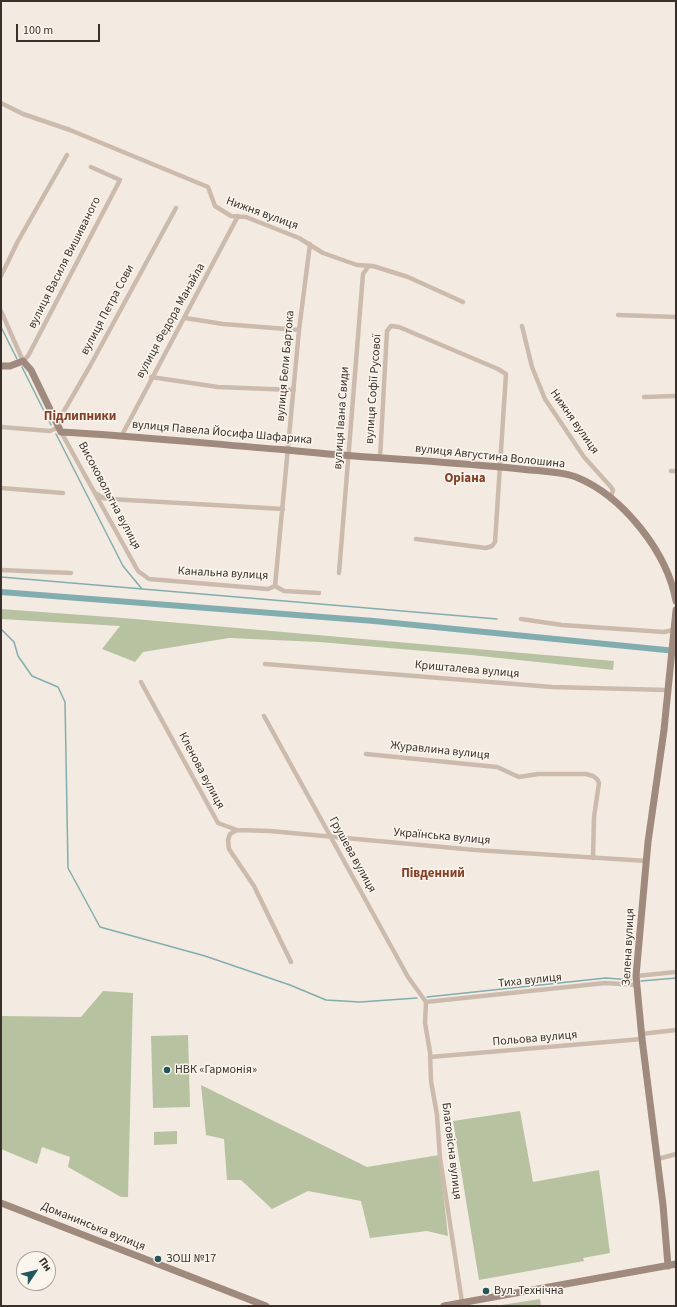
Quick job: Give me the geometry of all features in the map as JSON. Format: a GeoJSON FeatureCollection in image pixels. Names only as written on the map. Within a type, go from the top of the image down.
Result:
{"type":"FeatureCollection","features":[{"type":"Feature","properties":{"kind":"street","name":"Нижня вулиця"},"geometry":{"type":"LineString","coordinates":[[1,103],[23,114],[70,130],[208,187],[215,206],[231,216],[246,217],[300,238],[323,253],[357,265],[373,266],[408,277],[463,302]]}},
{"type":"Feature","properties":{"kind":"street"},"geometry":{"type":"LineString","coordinates":[[1,276],[18,241],[67,155]]}},
{"type":"Feature","properties":{"kind":"street","name":"вулиця Василя Вишиваного"},"geometry":{"type":"LineString","coordinates":[[23,361],[28,356],[120,180],[91,167]]}},
{"type":"Feature","properties":{"kind":"street","name":"вулиця Петра Сови"},"geometry":{"type":"LineString","coordinates":[[55,420],[62,414],[90,366],[176,208]]}},
{"type":"Feature","properties":{"kind":"street","name":"вулиця Федора Манайла"},"geometry":{"type":"LineString","coordinates":[[122,435],[151,377],[185,318],[238,216]]}},
{"type":"Feature","properties":{"kind":"street","name":"вулиця Бели Бартока"},"geometry":{"type":"LineString","coordinates":[[275,586],[299,330],[305,272],[310,244]]}},
{"type":"Feature","properties":{"kind":"street","name":"вулиця Івана Свиди"},"geometry":{"type":"LineString","coordinates":[[339,573],[363,274],[368,266]]}},
{"type":"Feature","properties":{"kind":"street","name":"Високовольтна вулиця"},"geometry":{"type":"LineString","coordinates":[[1,311],[23,361],[31,370],[60,430],[94,492],[138,571],[149,579]]}},
{"type":"Feature","properties":{"kind":"street"},"geometry":{"type":"LineString","coordinates":[[618,315],[676,317]]}},
{"type":"Feature","properties":{"kind":"street"},"geometry":{"type":"LineString","coordinates":[[185,318],[231,325],[299,330]]}},
{"type":"Feature","properties":{"kind":"street","name":"вулиця Софії Русової"},"geometry":{"type":"LineString","coordinates":[[380,458],[387,331],[391,326],[394,326],[498,369],[506,374],[501,467]]}},
{"type":"Feature","properties":{"kind":"street","name":"Нижня вулиця"},"geometry":{"type":"LineString","coordinates":[[522,326],[540,391],[584,457],[612,487],[613,490],[610,498]]}},
{"type":"Feature","properties":{"kind":"street"},"geometry":{"type":"LineString","coordinates":[[1,366],[10,366],[23,361]]}},
{"type":"Feature","properties":{"kind":"street"},"geometry":{"type":"LineString","coordinates":[[151,377],[218,387],[294,390]]}},
{"type":"Feature","properties":{"kind":"street"},"geometry":{"type":"LineString","coordinates":[[644,397],[676,396]]}},
{"type":"Feature","properties":{"kind":"street","name":"вулиця Павела Йосифа Шафарика"},"geometry":{"type":"LineString","coordinates":[[1,427],[122,435],[288,451],[349,454],[380,458]]}},
{"type":"Feature","properties":{"kind":"street","name":"вулиця Августина Волошина"},"geometry":{"type":"LineString","coordinates":[[380,458],[559,473],[575,477],[586,482],[610,498],[634,520],[654,547],[666,570],[676,601]]}},
{"type":"Feature","properties":{"kind":"street"},"geometry":{"type":"LineString","coordinates":[[416,538],[486,548],[492,546],[495,542],[501,467]]}},
{"type":"Feature","properties":{"kind":"street"},"geometry":{"type":"LineString","coordinates":[[1,488],[63,493]]}},
{"type":"Feature","properties":{"kind":"street"},"geometry":{"type":"LineString","coordinates":[[94,492],[103,498],[110,499],[283,509]]}},
{"type":"Feature","properties":{"kind":"street"},"geometry":{"type":"LineString","coordinates":[[1,570],[71,573]]}},
{"type":"Feature","properties":{"kind":"street","name":"Канальна вулиця"},"geometry":{"type":"LineString","coordinates":[[149,579],[268,589],[275,586],[284,591],[319,593]]}},
{"type":"Feature","properties":{"kind":"street"},"geometry":{"type":"LineString","coordinates":[[521,618],[562,625],[664,632],[673,630],[676,610]]}},
{"type":"Feature","properties":{"kind":"street","name":"Зелена вулиця"},"geometry":{"type":"LineString","coordinates":[[668,1266],[658,1159],[641,1036],[636,976],[646,861],[673,630]]}},
{"type":"Feature","properties":{"kind":"street","name":"Кришталева вулиця"},"geometry":{"type":"LineString","coordinates":[[266,664],[552,687],[667,690]]}},
{"type":"Feature","properties":{"kind":"street","name":"Кленова вулиця"},"geometry":{"type":"LineString","coordinates":[[141,682],[218,823],[236,830]]}},
{"type":"Feature","properties":{"kind":"street","name":"Грушева вулиця"},"geometry":{"type":"LineString","coordinates":[[264,716],[408,977],[426,1002]]}},
{"type":"Feature","properties":{"kind":"street","name":"Журавлина вулиця"},"geometry":{"type":"LineString","coordinates":[[366,754],[497,767],[519,777],[538,774],[579,773],[593,776],[599,783],[594,817],[594,858]]}},
{"type":"Feature","properties":{"kind":"street"},"geometry":{"type":"LineString","coordinates":[[236,830],[230,834],[228,840],[229,849],[254,886],[291,962]]}},
{"type":"Feature","properties":{"kind":"street","name":"Українська вулиця"},"geometry":{"type":"LineString","coordinates":[[236,830],[270,831],[476,850],[646,861]]}},
{"type":"Feature","properties":{"kind":"street"},"geometry":{"type":"LineString","coordinates":[[636,976],[676,972]]}},
{"type":"Feature","properties":{"kind":"street","name":"Тиха вулиця"},"geometry":{"type":"LineString","coordinates":[[426,1002],[605,983],[636,985]]}},
{"type":"Feature","properties":{"kind":"street","name":"Благовісна вулиця"},"geometry":{"type":"LineString","coordinates":[[426,1002],[424,1023],[437,1115],[440,1158],[462,1302]]}},
{"type":"Feature","properties":{"kind":"street","name":"Польова вулиця"},"geometry":{"type":"LineString","coordinates":[[430,1057],[441,1055],[478,1054],[641,1036],[676,1030]]}},
{"type":"Feature","properties":{"kind":"street"},"geometry":{"type":"LineString","coordinates":[[658,1159],[676,1154]]}},
{"type":"Feature","properties":{"kind":"street","name":"Доманинська вулиця"},"geometry":{"type":"LineString","coordinates":[[1,1203],[266,1306]]}},
{"type":"Feature","properties":{"kind":"street"},"geometry":{"type":"LineString","coordinates":[[444,1306],[676,1264]]}},
{"type":"Feature","properties":{"kind":"green space"},"geometry":{"type":"Polygon","coordinates":[[[1,609],[123,618],[614,661],[613,670],[471,655],[319,642],[229,638],[143,652],[135,662],[102,649],[120,626],[1,619],[1,609]]]}},
{"type":"Feature","properties":{"kind":"green space"},"geometry":{"type":"Polygon","coordinates":[[[103,991],[133,993],[128,1197],[121,1197],[68,1167],[70,1157],[42,1147],[37,1164],[1,1149],[1,1016],[81,1017],[103,991]]]}},
{"type":"Feature","properties":{"kind":"green space"},"geometry":{"type":"Polygon","coordinates":[[[188,1035],[190,1107],[153,1108],[151,1036],[188,1035]]]}},
{"type":"Feature","properties":{"kind":"green space"},"geometry":{"type":"Polygon","coordinates":[[[201,1085],[367,1167],[439,1155],[448,1236],[427,1231],[370,1238],[361,1201],[308,1191],[272,1209],[241,1180],[227,1180],[224,1139],[206,1135],[201,1085]]]}},
{"type":"Feature","properties":{"kind":"green space"},"geometry":{"type":"Polygon","coordinates":[[[520,1111],[533,1182],[599,1170],[610,1253],[583,1258],[584,1261],[479,1280],[453,1121],[520,1111]]]}},
{"type":"Feature","properties":{"kind":"green space"},"geometry":{"type":"Polygon","coordinates":[[[177,1131],[177,1144],[154,1145],[154,1132],[177,1131]]]}},
{"type":"Feature","properties":{"kind":"green space"},"geometry":{"type":"Polygon","coordinates":[[[540,1299],[541,1306],[495,1306],[540,1299]]]}},
{"type":"Feature","properties":{"kind":"waterway"},"geometry":{"type":"LineString","coordinates":[[1,327],[17,359]]}},
{"type":"Feature","properties":{"kind":"waterway"},"geometry":{"type":"LineString","coordinates":[[22,367],[51,425]]}},
{"type":"Feature","properties":{"kind":"waterway"},"geometry":{"type":"LineString","coordinates":[[56,434],[123,566],[142,589]]}},
{"type":"Feature","properties":{"kind":"waterway"},"geometry":{"type":"LineString","coordinates":[[1,577],[497,619]]}},
{"type":"Feature","properties":{"kind":"waterway"},"geometry":{"type":"LineString","coordinates":[[1,592],[374,621],[676,651]]}},
{"type":"Feature","properties":{"kind":"waterway"},"geometry":{"type":"LineString","coordinates":[[1,629],[14,642],[18,656],[32,676],[58,687],[65,702],[68,868],[100,927],[205,956],[290,985],[326,1000],[360,1002],[417,998]]}},
{"type":"Feature","properties":{"kind":"waterway"},"geometry":{"type":"LineString","coordinates":[[427,997],[606,978],[631,980]]}},
{"type":"Feature","properties":{"kind":"waterway"},"geometry":{"type":"LineString","coordinates":[[641,981],[676,978]]}},
{"type":"Feature","properties":{"kind":"place","name":"НВК «Гармонія»"},"geometry":{"type":"Point","coordinates":[167,1070]}},
{"type":"Feature","properties":{"kind":"place","name":"ЗОШ №17"},"geometry":{"type":"Point","coordinates":[158,1259]}},
{"type":"Feature","properties":{"kind":"place","name":"Вул. Технічна"},"geometry":{"type":"Point","coordinates":[486,1291]}},
{"type":"Feature","properties":{"kind":"district","name":"Підлипники"},"geometry":{"type":"Point","coordinates":[80,417]}},
{"type":"Feature","properties":{"kind":"district","name":"Оріана"},"geometry":{"type":"Point","coordinates":[465,479]}},
{"type":"Feature","properties":{"kind":"district","name":"Південний"},"geometry":{"type":"Point","coordinates":[433,874]}}]}
